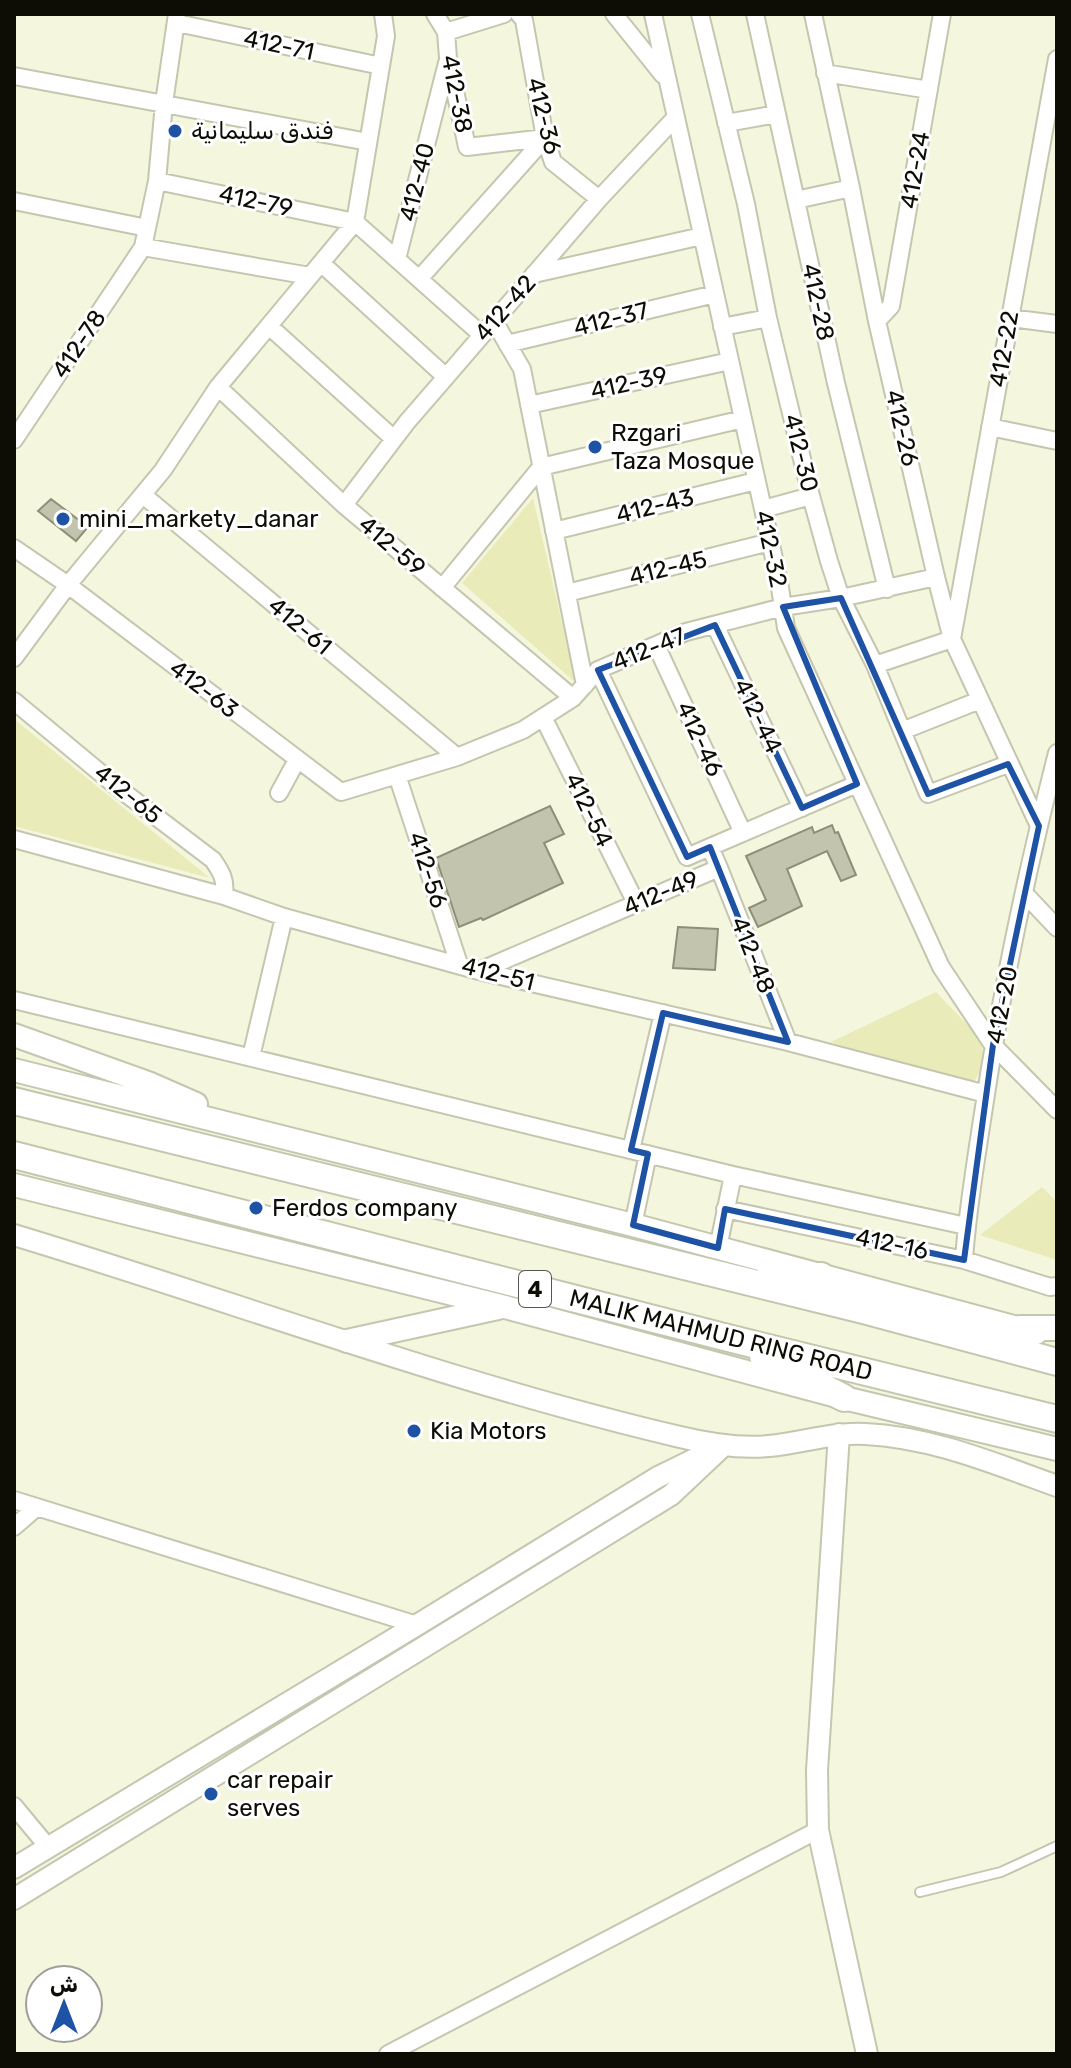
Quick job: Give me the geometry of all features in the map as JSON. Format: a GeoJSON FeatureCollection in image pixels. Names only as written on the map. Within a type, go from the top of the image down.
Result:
{"type":"FeatureCollection","features":[{"type":"Feature","properties":{"kind":"highway"},"geometry":{"type":"LineString","coordinates":[[14,1101],[863,1310],[1057,1362]]}},
{"type":"Feature","properties":{"kind":"highway","name":"MALIK MAHMUD RING ROAD"},"geometry":{"type":"LineString","coordinates":[[14,1155],[1057,1419]]}},
{"type":"Feature","properties":{"kind":"highway"},"geometry":{"type":"LineString","coordinates":[[730,1278],[821,1276]]}},
{"type":"Feature","properties":{"kind":"highway"},"geometry":{"type":"LineString","coordinates":[[728,1338],[844,1398]]}},
{"type":"Feature","properties":{"kind":"main road"},"geometry":{"type":"LineString","coordinates":[[14,1035],[148,1083],[246,1127]]}},
{"type":"Feature","properties":{"kind":"main road"},"geometry":{"type":"LineString","coordinates":[[14,1070],[633,1225],[1057,1339]]}},
{"type":"Feature","properties":{"kind":"main road"},"geometry":{"type":"LineString","coordinates":[[14,1185],[505,1307],[844,1398],[1057,1449]]}},
{"type":"Feature","properties":{"kind":"main road"},"geometry":{"type":"LineString","coordinates":[[347,1341],[505,1307]]}},
{"type":"Feature","properties":{"kind":"main road"},"geometry":{"type":"LineString","coordinates":[[1020,1328],[1057,1328]]}},
{"type":"Feature","properties":{"kind":"street"},"geometry":{"type":"LineString","coordinates":[[14,658],[68,585],[163,470],[218,387],[355,222],[386,36],[383,14]]}},
{"type":"Feature","properties":{"kind":"street","name":"412-38"},"geometry":{"type":"LineString","coordinates":[[435,14],[446,32],[448,58],[467,147],[545,138]]}},
{"type":"Feature","properties":{"kind":"street"},"geometry":{"type":"LineString","coordinates":[[446,32],[504,14]]}},
{"type":"Feature","properties":{"kind":"street","name":"412-36"},"geometry":{"type":"LineString","coordinates":[[519,14],[524,20],[545,138],[553,162],[599,199]]}},
{"type":"Feature","properties":{"kind":"street"},"geometry":{"type":"LineString","coordinates":[[614,14],[666,79]]}},
{"type":"Feature","properties":{"kind":"street","name":"412-32"},"geometry":{"type":"LineString","coordinates":[[653,14],[763,509],[786,628],[941,967],[993,1045],[1057,1110]]}},
{"type":"Feature","properties":{"kind":"street","name":"412-30"},"geometry":{"type":"LineString","coordinates":[[700,14],[746,204],[768,318],[811,496],[841,598],[875,665],[928,794],[1008,764]]}},
{"type":"Feature","properties":{"kind":"street","name":"412-28"},"geometry":{"type":"LineString","coordinates":[[755,14],[836,383],[887,589]]}},
{"type":"Feature","properties":{"kind":"street","name":"412-26"},"geometry":{"type":"LineString","coordinates":[[813,14],[877,321],[952,639],[1039,826]]}},
{"type":"Feature","properties":{"kind":"street","name":"412-24"},"geometry":{"type":"LineString","coordinates":[[877,321],[891,306],[942,14]]}},
{"type":"Feature","properties":{"kind":"street"},"geometry":{"type":"LineString","coordinates":[[177,19],[164,103],[157,181],[143,247],[315,270],[446,377]]}},
{"type":"Feature","properties":{"kind":"street","name":"412-71"},"geometry":{"type":"LineString","coordinates":[[177,19],[381,66]]}},
{"type":"Feature","properties":{"kind":"street","name":"412-40"},"geometry":{"type":"LineString","coordinates":[[397,259],[448,58]]}},
{"type":"Feature","properties":{"kind":"street","name":"412-22"},"geometry":{"type":"LineString","coordinates":[[952,639],[1057,59]]}},
{"type":"Feature","properties":{"kind":"street"},"geometry":{"type":"LineString","coordinates":[[825,73],[929,90]]}},
{"type":"Feature","properties":{"kind":"street"},"geometry":{"type":"LineString","coordinates":[[14,76],[368,142]]}},
{"type":"Feature","properties":{"kind":"street"},"geometry":{"type":"LineString","coordinates":[[726,123],[777,114]]}},
{"type":"Feature","properties":{"kind":"street","name":"412-42"},"geometry":{"type":"LineString","coordinates":[[344,505],[394,439],[534,274],[675,118]]}},
{"type":"Feature","properties":{"kind":"street","name":"412-40"},"geometry":{"type":"LineString","coordinates":[[419,279],[545,138]]}},
{"type":"Feature","properties":{"kind":"street","name":"412-79"},"geometry":{"type":"LineString","coordinates":[[157,181],[355,222]]}},
{"type":"Feature","properties":{"kind":"street"},"geometry":{"type":"LineString","coordinates":[[796,200],[851,188]]}},
{"type":"Feature","properties":{"kind":"street"},"geometry":{"type":"LineString","coordinates":[[14,201],[147,228]]}},
{"type":"Feature","properties":{"kind":"street"},"geometry":{"type":"LineString","coordinates":[[355,222],[482,335]]}},
{"type":"Feature","properties":{"kind":"street"},"geometry":{"type":"LineString","coordinates":[[534,274],[702,236]]}},
{"type":"Feature","properties":{"kind":"street","name":"412-78"},"geometry":{"type":"LineString","coordinates":[[14,440],[143,247]]}},
{"type":"Feature","properties":{"kind":"street","name":"412-37"},"geometry":{"type":"LineString","coordinates":[[507,344],[715,294]]}},
{"type":"Feature","properties":{"kind":"street"},"geometry":{"type":"LineString","coordinates":[[722,327],[768,318]]}},
{"type":"Feature","properties":{"kind":"street"},"geometry":{"type":"LineString","coordinates":[[1010,318],[1057,324]]}},
{"type":"Feature","properties":{"kind":"street"},"geometry":{"type":"LineString","coordinates":[[494,321],[522,369],[585,685]]}},
{"type":"Feature","properties":{"kind":"street"},"geometry":{"type":"LineString","coordinates":[[269,326],[394,439]]}},
{"type":"Feature","properties":{"kind":"street","name":"412-39"},"geometry":{"type":"LineString","coordinates":[[529,405],[730,361]]}},
{"type":"Feature","properties":{"kind":"street","name":"412-59"},"geometry":{"type":"LineString","coordinates":[[218,387],[344,505],[573,698]]}},
{"type":"Feature","properties":{"kind":"street"},"geometry":{"type":"LineString","coordinates":[[442,588],[541,467],[743,419]]}},
{"type":"Feature","properties":{"kind":"street"},"geometry":{"type":"LineString","coordinates":[[990,427],[1057,441]]}},
{"type":"Feature","properties":{"kind":"street","name":"412-43"},"geometry":{"type":"LineString","coordinates":[[554,531],[756,481]]}},
{"type":"Feature","properties":{"kind":"street","name":"412-61"},"geometry":{"type":"LineString","coordinates":[[143,495],[457,757]]}},
{"type":"Feature","properties":{"kind":"street"},"geometry":{"type":"LineString","coordinates":[[763,509],[811,496]]}},
{"type":"Feature","properties":{"kind":"street","name":"412-45"},"geometry":{"type":"LineString","coordinates":[[567,593],[770,542]]}},
{"type":"Feature","properties":{"kind":"street","name":"412-63"},"geometry":{"type":"LineString","coordinates":[[14,548],[68,585],[341,792]]}},
{"type":"Feature","properties":{"kind":"street","name":"412-47"},"geometry":{"type":"LineString","coordinates":[[341,792],[457,757],[523,730],[573,698],[598,670],[686,632],[783,607],[936,577]]}},
{"type":"Feature","properties":{"kind":"street","name":"412-44"},"geometry":{"type":"LineString","coordinates":[[715,625],[802,808]]}},
{"type":"Feature","properties":{"kind":"street"},"geometry":{"type":"LineString","coordinates":[[875,665],[952,639]]}},
{"type":"Feature","properties":{"kind":"street","name":"412-46"},"geometry":{"type":"LineString","coordinates":[[656,645],[743,833]]}},
{"type":"Feature","properties":{"kind":"street"},"geometry":{"type":"LineString","coordinates":[[598,670],[696,877]]}},
{"type":"Feature","properties":{"kind":"street"},"geometry":{"type":"LineString","coordinates":[[902,731],[980,700]]}},
{"type":"Feature","properties":{"kind":"street","name":"412-65"},"geometry":{"type":"LineString","coordinates":[[14,701],[121,790],[213,860],[223,874],[224,896]]}},
{"type":"Feature","properties":{"kind":"street","name":"412-54"},"geometry":{"type":"LineString","coordinates":[[543,717],[636,903]]}},
{"type":"Feature","properties":{"kind":"street"},"geometry":{"type":"LineString","coordinates":[[279,793],[297,760]]}},
{"type":"Feature","properties":{"kind":"street","name":"412-20"},"geometry":{"type":"LineString","coordinates":[[964,1260],[966,1226],[993,1045],[1039,826],[1056,766]]}},
{"type":"Feature","properties":{"kind":"street","name":"412-56"},"geometry":{"type":"LineString","coordinates":[[397,775],[459,964]]}},
{"type":"Feature","properties":{"kind":"street","name":"412-49"},"geometry":{"type":"LineString","coordinates":[[479,971],[719,868],[710,847],[857,784]]}},
{"type":"Feature","properties":{"kind":"street","name":"412-51"},"geometry":{"type":"LineString","coordinates":[[14,839],[224,896],[284,917],[479,971],[788,1042],[986,1094]]}},
{"type":"Feature","properties":{"kind":"street"},"geometry":{"type":"LineString","coordinates":[[687,857],[710,847]]}},
{"type":"Feature","properties":{"kind":"street","name":"412-48"},"geometry":{"type":"LineString","coordinates":[[719,868],[788,1042]]}},
{"type":"Feature","properties":{"kind":"street"},"geometry":{"type":"LineString","coordinates":[[1024,893],[1057,928]]}},
{"type":"Feature","properties":{"kind":"street"},"geometry":{"type":"LineString","coordinates":[[251,1057],[284,917]]}},
{"type":"Feature","properties":{"kind":"street"},"geometry":{"type":"LineString","coordinates":[[14,1000],[733,1175],[966,1226]]}},
{"type":"Feature","properties":{"kind":"street"},"geometry":{"type":"LineString","coordinates":[[631,1150],[663,1013]]}},
{"type":"Feature","properties":{"kind":"street"},"geometry":{"type":"LineString","coordinates":[[633,1225],[648,1154]]}},
{"type":"Feature","properties":{"kind":"street"},"geometry":{"type":"LineString","coordinates":[[718,1248],[733,1175]]}},
{"type":"Feature","properties":{"kind":"street","name":"412-16"},"geometry":{"type":"LineString","coordinates":[[725,1209],[964,1260],[1050,1287],[1057,1286]]}},
{"type":"Feature","properties":{"kind":"street"},"geometry":{"type":"LineString","coordinates":[[14,1235],[514,1392],[680,1437],[723,1446],[770,1446],[839,1434],[896,1437],[978,1458],[1057,1486]]}},
{"type":"Feature","properties":{"kind":"street"},"geometry":{"type":"LineString","coordinates":[[839,1434],[817,1770],[818,1830],[867,2054]]}},
{"type":"Feature","properties":{"kind":"street"},"geometry":{"type":"LineString","coordinates":[[14,1868],[658,1477],[723,1446]]}},
{"type":"Feature","properties":{"kind":"street"},"geometry":{"type":"LineString","coordinates":[[14,1899],[671,1495],[723,1446]]}},
{"type":"Feature","properties":{"kind":"street"},"geometry":{"type":"LineString","coordinates":[[658,1477],[671,1495]]}},
{"type":"Feature","properties":{"kind":"street"},"geometry":{"type":"LineString","coordinates":[[14,1500],[417,1625]]}},
{"type":"Feature","properties":{"kind":"street"},"geometry":{"type":"LineString","coordinates":[[14,1527],[37,1507]]}},
{"type":"Feature","properties":{"kind":"street"},"geometry":{"type":"LineString","coordinates":[[14,1806],[48,1847]]}},
{"type":"Feature","properties":{"kind":"street"},"geometry":{"type":"LineString","coordinates":[[388,2054],[818,1830]]}},
{"type":"Feature","properties":{"kind":"lane"},"geometry":{"type":"LineString","coordinates":[[920,1892],[1001,1872],[1057,1846]]}},
{"type":"Feature","properties":{"kind":"highlighted area"},"geometry":{"type":"Polygon","coordinates":[[[841,598],[928,794],[1008,764],[1039,826],[993,1045],[964,1260],[725,1209],[718,1248],[633,1225],[648,1154],[631,1150],[663,1013],[788,1042],[710,847],[687,857],[598,670],[715,625],[802,808],[857,784],[783,607],[841,598]]]}},
{"type":"Feature","properties":{"kind":"green space"},"geometry":{"type":"Polygon","coordinates":[[[533,498],[576,683],[462,583],[533,498]]]}},
{"type":"Feature","properties":{"kind":"green space"},"geometry":{"type":"Polygon","coordinates":[[[14,719],[210,878],[14,826],[14,719]]]}},
{"type":"Feature","properties":{"kind":"green space"},"geometry":{"type":"Polygon","coordinates":[[[936,992],[980,1038],[982,1063],[970,1085],[831,1042],[936,992]]]}},
{"type":"Feature","properties":{"kind":"green space"},"geometry":{"type":"Polygon","coordinates":[[[1042,1187],[1057,1202],[1057,1260],[980,1235],[1042,1187]]]}},
{"type":"Feature","properties":{"kind":"building","name":"mini_markety_danar"},"geometry":{"type":"Polygon","coordinates":[[[51,499],[88,527],[76,541],[38,511],[51,499]]]}},
{"type":"Feature","properties":{"kind":"building"},"geometry":{"type":"Polygon","coordinates":[[[550,806],[564,834],[544,843],[563,883],[483,920],[481,918],[459,927],[436,858],[550,806]]]}},
{"type":"Feature","properties":{"kind":"building"},"geometry":{"type":"Polygon","coordinates":[[[832,825],[856,875],[841,881],[827,851],[787,869],[802,906],[758,927],[749,908],[766,900],[746,856],[812,827],[814,833],[832,825]]]}},
{"type":"Feature","properties":{"kind":"building"},"geometry":{"type":"Polygon","coordinates":[[[678,927],[718,929],[715,970],[673,968],[678,927]]]}},
{"type":"Feature","properties":{"kind":"place","name":"فندق سليمانية"},"geometry":{"type":"Point","coordinates":[175,131]}},
{"type":"Feature","properties":{"kind":"place","name":"Rzgari Taza Mosque"},"geometry":{"type":"Point","coordinates":[595,447]}},
{"type":"Feature","properties":{"kind":"place","name":"mini_markety_danar"},"geometry":{"type":"Point","coordinates":[63,519]}},
{"type":"Feature","properties":{"kind":"place","name":"Ferdos company"},"geometry":{"type":"Point","coordinates":[256,1208]}},
{"type":"Feature","properties":{"kind":"place","name":"Kia Motors"},"geometry":{"type":"Point","coordinates":[414,1431]}},
{"type":"Feature","properties":{"kind":"place","name":"car repair serves"},"geometry":{"type":"Point","coordinates":[211,1794]}}]}
